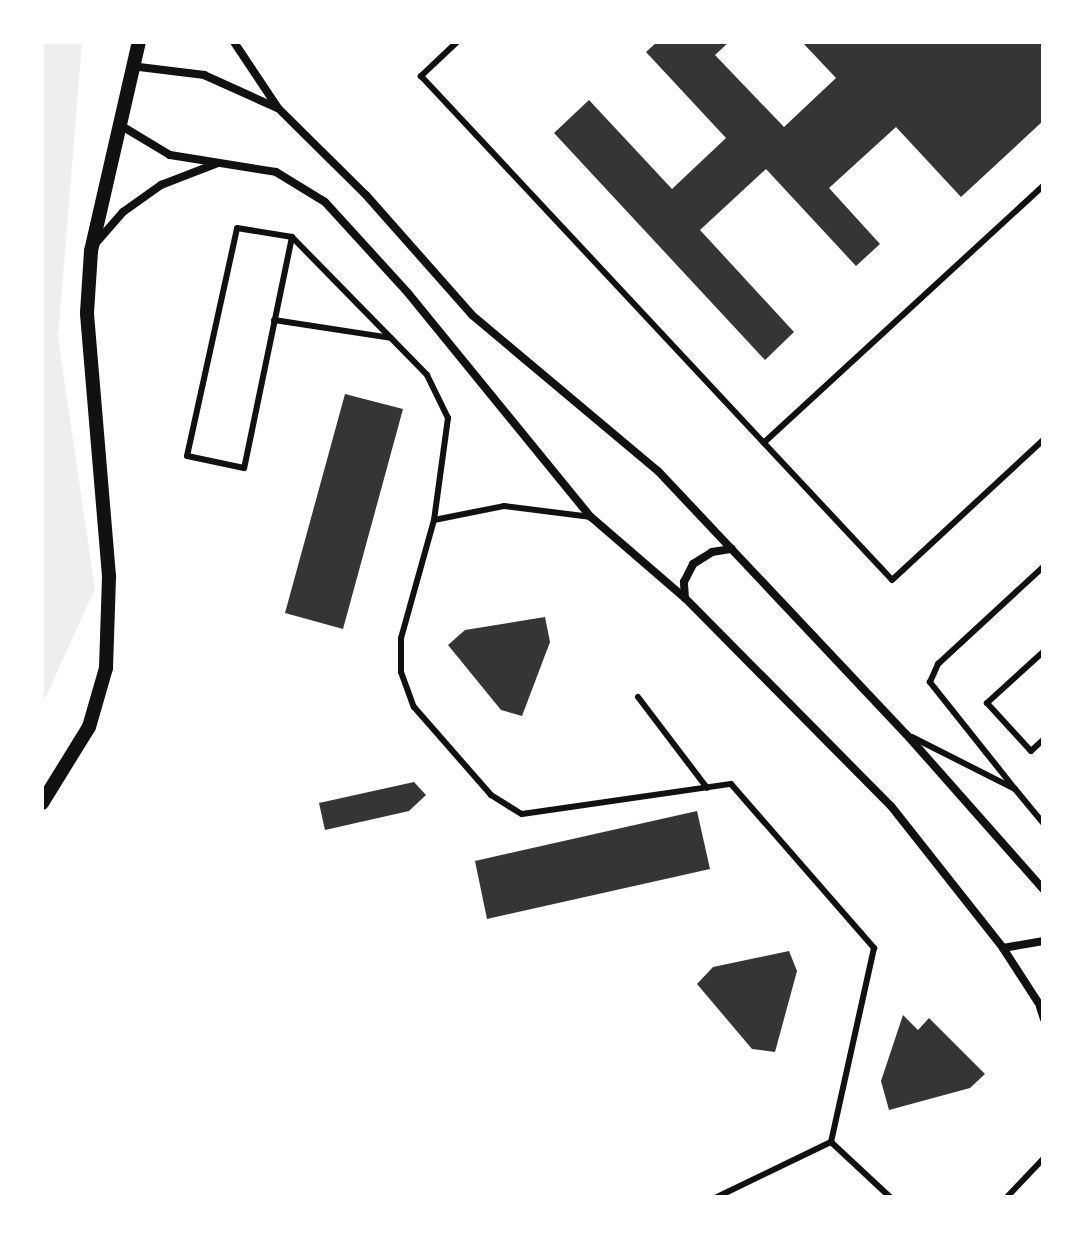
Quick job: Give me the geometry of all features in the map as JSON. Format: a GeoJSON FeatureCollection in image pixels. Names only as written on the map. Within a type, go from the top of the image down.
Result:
{"type":"FeatureCollection","features":[{"type":"Feature","properties":{"kind":"street"},"geometry":{"type":"LineString","coordinates":[[42,803],[89,727],[106,668],[109,576],[88,374],[91,251],[131,66],[139,42]]}},
{"type":"Feature","properties":{"kind":"street"},"geometry":{"type":"LineString","coordinates":[[234,42],[278,108],[366,195],[472,315],[658,471],[906,734],[1043,889]]}},
{"type":"Feature","properties":{"kind":"street"},"geometry":{"type":"LineString","coordinates":[[131,66],[204,75],[278,108]]}},
{"type":"Feature","properties":{"kind":"street"},"geometry":{"type":"LineString","coordinates":[[119,125],[170,155],[276,172],[325,202],[408,293],[591,517],[685,598],[891,806],[1003,948],[1040,1007]]}},
{"type":"Feature","properties":{"kind":"street"},"geometry":{"type":"LineString","coordinates":[[91,251],[142,198],[220,162]]}},
{"type":"Feature","properties":{"kind":"street"},"geometry":{"type":"LineString","coordinates":[[685,598],[684,582],[693,564],[712,552],[732,549]]}},
{"type":"Feature","properties":{"kind":"street"},"geometry":{"type":"LineString","coordinates":[[1003,948],[1043,941]]}},
{"type":"Feature","properties":{"kind":"lane"},"geometry":{"type":"LineString","coordinates":[[457,42],[421,76],[892,580],[1043,440]]}},
{"type":"Feature","properties":{"kind":"lane"},"geometry":{"type":"LineString","coordinates":[[764,443],[1043,186]]}},
{"type":"Feature","properties":{"kind":"lane"},"geometry":{"type":"LineString","coordinates":[[292,237],[244,468],[187,456],[237,228],[292,237],[437,388],[448,418],[434,520],[401,638],[404,690],[424,722],[506,809],[537,814],[731,784],[874,948],[831,1142]]}},
{"type":"Feature","properties":{"kind":"lane"},"geometry":{"type":"LineString","coordinates":[[274,320],[391,338]]}},
{"type":"Feature","properties":{"kind":"lane"},"geometry":{"type":"LineString","coordinates":[[434,520],[504,506],[591,517]]}},
{"type":"Feature","properties":{"kind":"lane"},"geometry":{"type":"LineString","coordinates":[[1043,567],[938,664],[930,682],[1043,823]]}},
{"type":"Feature","properties":{"kind":"lane"},"geometry":{"type":"LineString","coordinates":[[1043,652],[987,703],[1031,751],[1043,740]]}},
{"type":"Feature","properties":{"kind":"lane"},"geometry":{"type":"LineString","coordinates":[[638,697],[707,788]]}},
{"type":"Feature","properties":{"kind":"lane"},"geometry":{"type":"LineString","coordinates":[[906,734],[1015,789]]}},
{"type":"Feature","properties":{"kind":"lane"},"geometry":{"type":"LineString","coordinates":[[1040,1007],[1043,1019]]}},
{"type":"Feature","properties":{"kind":"lane"},"geometry":{"type":"LineString","coordinates":[[717,1197],[831,1142]]}},
{"type":"Feature","properties":{"kind":"lane"},"geometry":{"type":"LineString","coordinates":[[831,1142],[890,1197]]}},
{"type":"Feature","properties":{"kind":"lane"},"geometry":{"type":"LineString","coordinates":[[1007,1197],[1043,1159]]}},
{"type":"Feature","properties":{"kind":"shaded area"},"geometry":{"type":"Polygon","coordinates":[[[42,42],[82,42],[58,338],[95,589],[42,705],[42,42]]]}},
{"type":"Feature","properties":{"kind":"building"},"geometry":{"type":"Polygon","coordinates":[[[657,42],[729,42],[715,55],[784,127],[836,78],[802,42],[1043,42],[1043,121],[961,197],[896,127],[829,188],[880,244],[856,266],[766,169],[700,230],[794,332],[765,360],[554,133],[589,100],[672,189],[726,138],[646,52],[657,42]]]}},
{"type":"Feature","properties":{"kind":"building"},"geometry":{"type":"Polygon","coordinates":[[[345,394],[403,409],[343,629],[285,613],[345,394]]]}},
{"type":"Feature","properties":{"kind":"building"},"geometry":{"type":"Polygon","coordinates":[[[545,617],[550,642],[522,716],[501,710],[448,645],[465,630],[545,617]]]}},
{"type":"Feature","properties":{"kind":"building"},"geometry":{"type":"Polygon","coordinates":[[[414,782],[426,795],[409,811],[325,830],[319,803],[414,782]]]}},
{"type":"Feature","properties":{"kind":"building"},"geometry":{"type":"Polygon","coordinates":[[[697,811],[710,869],[487,919],[475,861],[697,811]]]}},
{"type":"Feature","properties":{"kind":"building"},"geometry":{"type":"Polygon","coordinates":[[[789,951],[797,971],[775,1052],[752,1049],[697,984],[713,967],[789,951]]]}},
{"type":"Feature","properties":{"kind":"building"},"geometry":{"type":"Polygon","coordinates":[[[903,1015],[918,1030],[929,1018],[985,1074],[970,1088],[889,1110],[881,1081],[903,1015]]]}}]}
